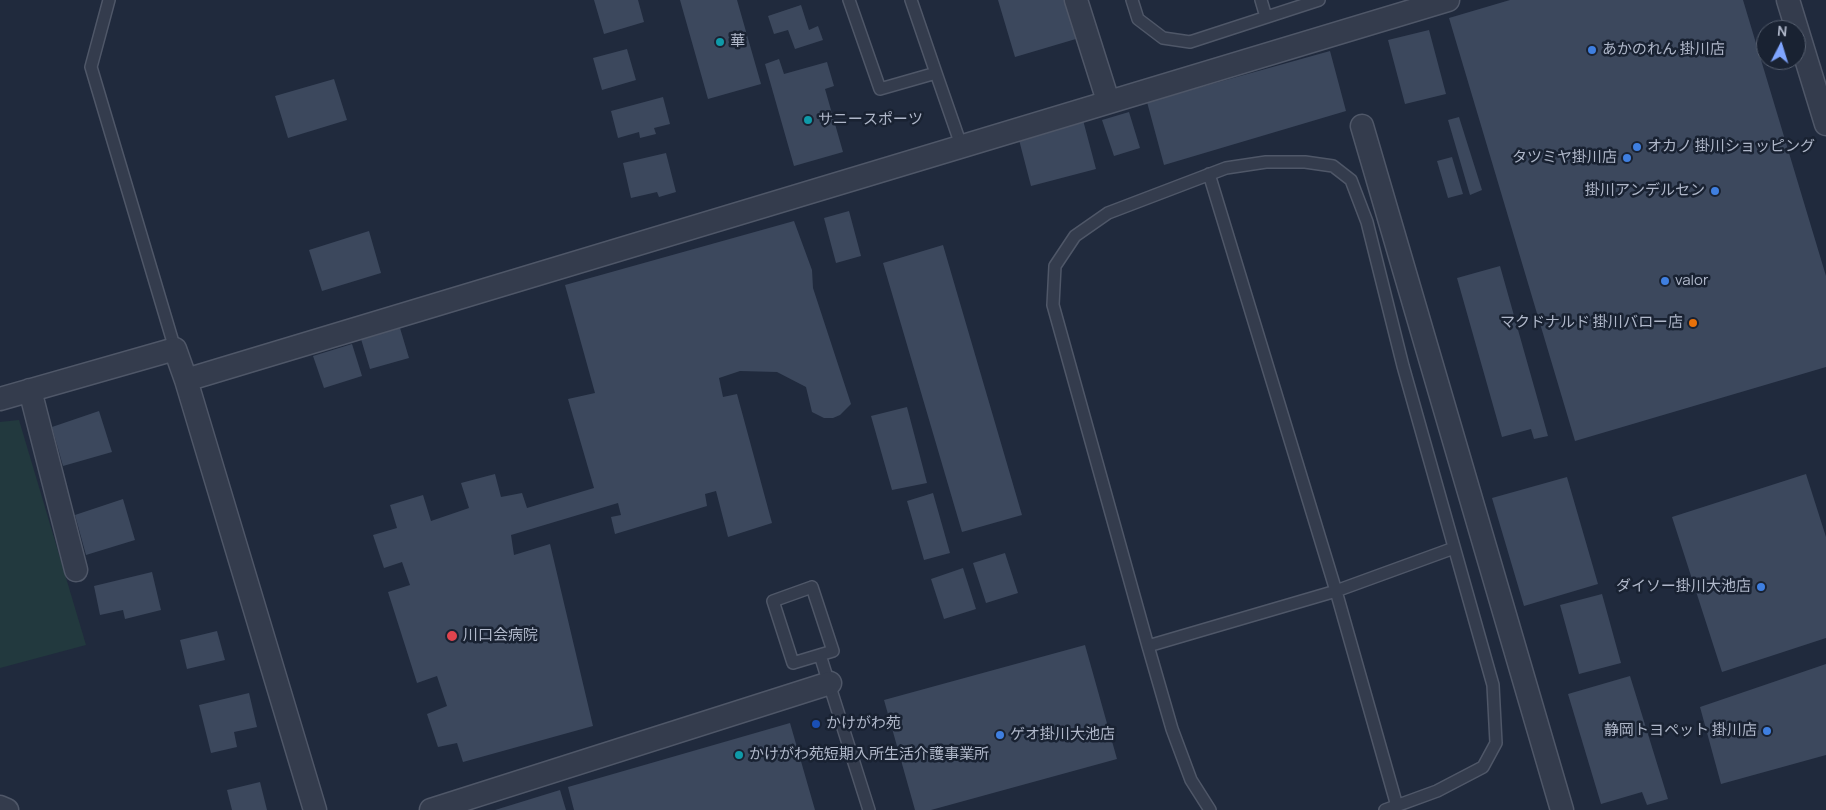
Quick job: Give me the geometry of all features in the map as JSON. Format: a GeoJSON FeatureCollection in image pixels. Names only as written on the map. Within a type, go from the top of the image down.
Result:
{"type":"FeatureCollection","features":[{"type":"Feature","properties":{"kind":"street"},"geometry":{"type":"LineString","coordinates":[[1076,0],[1108,101]]}},
{"type":"Feature","properties":{"kind":"street"},"geometry":{"type":"LineString","coordinates":[[186,380],[961,145],[1448,0]]}},
{"type":"Feature","properties":{"kind":"street"},"geometry":{"type":"LineString","coordinates":[[1788,0],[1826,124]]}},
{"type":"Feature","properties":{"kind":"street"},"geometry":{"type":"LineString","coordinates":[[1362,126],[1562,810]]}},
{"type":"Feature","properties":{"kind":"street"},"geometry":{"type":"LineString","coordinates":[[0,399],[175,349],[186,380],[315,810]]}},
{"type":"Feature","properties":{"kind":"street"},"geometry":{"type":"LineString","coordinates":[[30,390],[76,570]]}},
{"type":"Feature","properties":{"kind":"street"},"geometry":{"type":"LineString","coordinates":[[431,810],[830,683]]}},
{"type":"Feature","properties":{"kind":"street"},"geometry":{"type":"LineString","coordinates":[[0,807],[7,810]]}},
{"type":"Feature","properties":{"kind":"lane"},"geometry":{"type":"LineString","coordinates":[[109,0],[91,67],[175,349]]}},
{"type":"Feature","properties":{"kind":"lane"},"geometry":{"type":"LineString","coordinates":[[849,0],[880,89],[936,72]]}},
{"type":"Feature","properties":{"kind":"lane"},"geometry":{"type":"LineString","coordinates":[[911,0],[961,145]]}},
{"type":"Feature","properties":{"kind":"lane"},"geometry":{"type":"LineString","coordinates":[[1132,0],[1138,18],[1163,38],[1190,42],[1319,0]]}},
{"type":"Feature","properties":{"kind":"lane"},"geometry":{"type":"LineString","coordinates":[[1261,0],[1266,17]]}},
{"type":"Feature","properties":{"kind":"lane"},"geometry":{"type":"LineString","coordinates":[[1210,810],[1191,780],[1175,737],[1148,646],[1053,305],[1055,266],[1075,236],[1108,213],[1226,168],[1266,162],[1305,162],[1333,166],[1351,180],[1373,241],[1403,366],[1493,684],[1496,743],[1483,767],[1437,791],[1385,810]]}},
{"type":"Feature","properties":{"kind":"lane"},"geometry":{"type":"LineString","coordinates":[[1209,174],[1336,591],[1397,806]]}},
{"type":"Feature","properties":{"kind":"lane"},"geometry":{"type":"LineString","coordinates":[[1148,646],[1336,591],[1454,548]]}},
{"type":"Feature","properties":{"kind":"lane"},"geometry":{"type":"LineString","coordinates":[[812,587],[833,651],[820,655],[793,663],[773,600],[812,587]]}},
{"type":"Feature","properties":{"kind":"lane"},"geometry":{"type":"LineString","coordinates":[[820,655],[869,810]]}},
{"type":"Feature","properties":{"kind":"green space"},"geometry":{"type":"Polygon","coordinates":[[[19,420],[86,645],[0,668],[0,422],[19,420]]]}},
{"type":"Feature","properties":{"kind":"building"},"geometry":{"type":"Polygon","coordinates":[[[594,0],[638,0],[644,22],[604,34],[594,0]]]}},
{"type":"Feature","properties":{"kind":"building","name":"華"},"geometry":{"type":"Polygon","coordinates":[[[680,0],[737,0],[761,84],[708,99],[680,0]]]}},
{"type":"Feature","properties":{"kind":"building"},"geometry":{"type":"Polygon","coordinates":[[[998,0],[1076,0],[1086,36],[1015,57],[998,0]]]}},
{"type":"Feature","properties":{"kind":"building","name":"オカノ 掛川ショッピング"},"geometry":{"type":"Polygon","coordinates":[[[1510,0],[1743,0],[1756,43],[1756,70],[1764,70],[1826,276],[1826,367],[1575,441],[1449,18],[1510,0]]]}},
{"type":"Feature","properties":{"kind":"building"},"geometry":{"type":"Polygon","coordinates":[[[801,5],[809,30],[818,26],[823,40],[795,49],[788,30],[774,34],[768,16],[801,5]]]}},
{"type":"Feature","properties":{"kind":"building"},"geometry":{"type":"Polygon","coordinates":[[[1429,30],[1446,94],[1405,104],[1388,40],[1429,30]]]}},
{"type":"Feature","properties":{"kind":"building"},"geometry":{"type":"Polygon","coordinates":[[[627,49],[636,80],[602,90],[593,58],[627,49]]]}},
{"type":"Feature","properties":{"kind":"building"},"geometry":{"type":"Polygon","coordinates":[[[1330,51],[1346,111],[1164,165],[1147,102],[1330,51]]]}},
{"type":"Feature","properties":{"kind":"building","name":"サニースポーツ"},"geometry":{"type":"Polygon","coordinates":[[[779,59],[784,74],[827,62],[834,86],[825,89],[843,152],[794,166],[765,64],[779,59]]]}},
{"type":"Feature","properties":{"kind":"building"},"geometry":{"type":"Polygon","coordinates":[[[334,79],[347,120],[288,138],[275,96],[334,79]]]}},
{"type":"Feature","properties":{"kind":"building"},"geometry":{"type":"Polygon","coordinates":[[[663,97],[670,124],[654,128],[656,134],[640,138],[639,132],[618,138],[611,111],[663,97]]]}},
{"type":"Feature","properties":{"kind":"building"},"geometry":{"type":"Polygon","coordinates":[[[1129,112],[1140,148],[1114,156],[1102,120],[1129,112]]]}},
{"type":"Feature","properties":{"kind":"building"},"geometry":{"type":"Polygon","coordinates":[[[1459,117],[1482,190],[1470,195],[1448,120],[1459,117]]]}},
{"type":"Feature","properties":{"kind":"building"},"geometry":{"type":"Polygon","coordinates":[[[1083,120],[1096,169],[1031,186],[1018,136],[1083,120]]]}},
{"type":"Feature","properties":{"kind":"building"},"geometry":{"type":"Polygon","coordinates":[[[666,153],[676,192],[659,197],[657,192],[631,198],[623,163],[666,153]]]}},
{"type":"Feature","properties":{"kind":"building"},"geometry":{"type":"Polygon","coordinates":[[[1452,157],[1463,194],[1448,198],[1437,161],[1452,157]]]}},
{"type":"Feature","properties":{"kind":"building"},"geometry":{"type":"Polygon","coordinates":[[[849,211],[861,256],[836,263],[824,218],[849,211]]]}},
{"type":"Feature","properties":{"kind":"building"},"geometry":{"type":"Polygon","coordinates":[[[794,221],[812,270],[813,288],[851,404],[840,415],[833,418],[824,418],[812,412],[806,387],[777,372],[740,371],[719,378],[723,397],[737,394],[772,523],[728,537],[716,491],[705,494],[707,506],[615,534],[611,517],[621,515],[618,503],[511,535],[514,555],[550,544],[593,726],[463,762],[457,743],[438,747],[427,714],[447,706],[437,676],[417,683],[388,592],[410,585],[402,562],[384,568],[373,535],[397,528],[390,505],[423,495],[431,521],[469,508],[461,483],[495,474],[501,497],[522,493],[527,508],[594,488],[568,399],[595,393],[565,285],[794,221]]]}},
{"type":"Feature","properties":{"kind":"building"},"geometry":{"type":"Polygon","coordinates":[[[369,231],[381,273],[322,291],[309,250],[369,231]]]}},
{"type":"Feature","properties":{"kind":"building"},"geometry":{"type":"Polygon","coordinates":[[[943,245],[1022,515],[962,532],[883,263],[943,245]]]}},
{"type":"Feature","properties":{"kind":"building"},"geometry":{"type":"Polygon","coordinates":[[[1500,266],[1548,436],[1534,439],[1531,429],[1502,437],[1457,278],[1500,266]]]}},
{"type":"Feature","properties":{"kind":"building"},"geometry":{"type":"Polygon","coordinates":[[[400,328],[409,358],[370,369],[361,339],[400,328]]]}},
{"type":"Feature","properties":{"kind":"building"},"geometry":{"type":"Polygon","coordinates":[[[352,344],[362,376],[324,388],[313,356],[352,344]]]}},
{"type":"Feature","properties":{"kind":"building"},"geometry":{"type":"Polygon","coordinates":[[[907,407],[927,483],[892,490],[871,416],[907,407]]]}},
{"type":"Feature","properties":{"kind":"building"},"geometry":{"type":"Polygon","coordinates":[[[99,411],[112,452],[63,466],[52,427],[99,411]]]}},
{"type":"Feature","properties":{"kind":"building","name":"ダイソー掛川大池店"},"geometry":{"type":"Polygon","coordinates":[[[1806,474],[1826,537],[1826,638],[1722,672],[1672,517],[1806,474]]]}},
{"type":"Feature","properties":{"kind":"building"},"geometry":{"type":"Polygon","coordinates":[[[1567,477],[1598,584],[1524,606],[1492,498],[1567,477]]]}},
{"type":"Feature","properties":{"kind":"building"},"geometry":{"type":"Polygon","coordinates":[[[933,493],[950,553],[924,560],[907,501],[933,493]]]}},
{"type":"Feature","properties":{"kind":"building"},"geometry":{"type":"Polygon","coordinates":[[[123,499],[135,540],[86,555],[75,515],[123,499]]]}},
{"type":"Feature","properties":{"kind":"building"},"geometry":{"type":"Polygon","coordinates":[[[1005,553],[1018,593],[986,603],[973,563],[1005,553]]]}},
{"type":"Feature","properties":{"kind":"building"},"geometry":{"type":"Polygon","coordinates":[[[963,568],[976,609],[944,619],[931,579],[963,568]]]}},
{"type":"Feature","properties":{"kind":"building"},"geometry":{"type":"Polygon","coordinates":[[[152,572],[161,610],[125,619],[123,610],[100,615],[94,586],[152,572]]]}},
{"type":"Feature","properties":{"kind":"building"},"geometry":{"type":"Polygon","coordinates":[[[1602,594],[1621,663],[1579,674],[1560,605],[1602,594]]]}},
{"type":"Feature","properties":{"kind":"building"},"geometry":{"type":"Polygon","coordinates":[[[217,631],[225,660],[187,669],[180,640],[217,631]]]}},
{"type":"Feature","properties":{"kind":"building"},"geometry":{"type":"Polygon","coordinates":[[[1085,645],[1117,759],[931,810],[915,810],[884,700],[1085,645]]]}},
{"type":"Feature","properties":{"kind":"building","name":"静岡トヨペット 掛川店"},"geometry":{"type":"Polygon","coordinates":[[[1826,664],[1826,755],[1721,784],[1700,707],[1826,664]]]}},
{"type":"Feature","properties":{"kind":"building"},"geometry":{"type":"Polygon","coordinates":[[[1630,676],[1668,799],[1647,805],[1642,792],[1601,804],[1568,694],[1630,676]]]}},
{"type":"Feature","properties":{"kind":"building"},"geometry":{"type":"Polygon","coordinates":[[[249,693],[257,727],[234,732],[237,747],[211,753],[199,705],[249,693]]]}},
{"type":"Feature","properties":{"kind":"building","name":"かけがわ苑短期入所生活介護事業所"},"geometry":{"type":"Polygon","coordinates":[[[790,723],[815,810],[574,810],[568,787],[790,723]]]}},
{"type":"Feature","properties":{"kind":"building"},"geometry":{"type":"Polygon","coordinates":[[[260,782],[267,810],[232,810],[227,790],[260,782]]]}},
{"type":"Feature","properties":{"kind":"building"},"geometry":{"type":"Polygon","coordinates":[[[560,790],[566,810],[495,810],[560,790]]]}},
{"type":"Feature","properties":{"kind":"place","name":"華"},"geometry":{"type":"Point","coordinates":[720,42]}},
{"type":"Feature","properties":{"kind":"place","name":"あかのれん 掛川店"},"geometry":{"type":"Point","coordinates":[1592,50]}},
{"type":"Feature","properties":{"kind":"place","name":"サニースポーツ"},"geometry":{"type":"Point","coordinates":[808,120]}},
{"type":"Feature","properties":{"kind":"place","name":"オカノ 掛川ショッピング"},"geometry":{"type":"Point","coordinates":[1637,147]}},
{"type":"Feature","properties":{"kind":"place","name":"タツミヤ掛川店"},"geometry":{"type":"Point","coordinates":[1627,158]}},
{"type":"Feature","properties":{"kind":"place","name":"掛川アンデルセン"},"geometry":{"type":"Point","coordinates":[1715,191]}},
{"type":"Feature","properties":{"kind":"place","name":"valor"},"geometry":{"type":"Point","coordinates":[1665,281]}},
{"type":"Feature","properties":{"kind":"place","name":"マクドナルド 掛川バロー店"},"geometry":{"type":"Point","coordinates":[1693,323]}},
{"type":"Feature","properties":{"kind":"place","name":"ダイソー掛川大池店"},"geometry":{"type":"Point","coordinates":[1761,587]}},
{"type":"Feature","properties":{"kind":"place","name":"川口会病院"},"geometry":{"type":"Point","coordinates":[452,636]}},
{"type":"Feature","properties":{"kind":"place","name":"かけがわ苑"},"geometry":{"type":"Point","coordinates":[816,724]}},
{"type":"Feature","properties":{"kind":"place","name":"静岡トヨペット 掛川店"},"geometry":{"type":"Point","coordinates":[1767,731]}},
{"type":"Feature","properties":{"kind":"place","name":"ゲオ掛川大池店"},"geometry":{"type":"Point","coordinates":[1000,735]}},
{"type":"Feature","properties":{"kind":"place","name":"かけがわ苑短期入所生活介護事業所"},"geometry":{"type":"Point","coordinates":[739,755]}}]}
